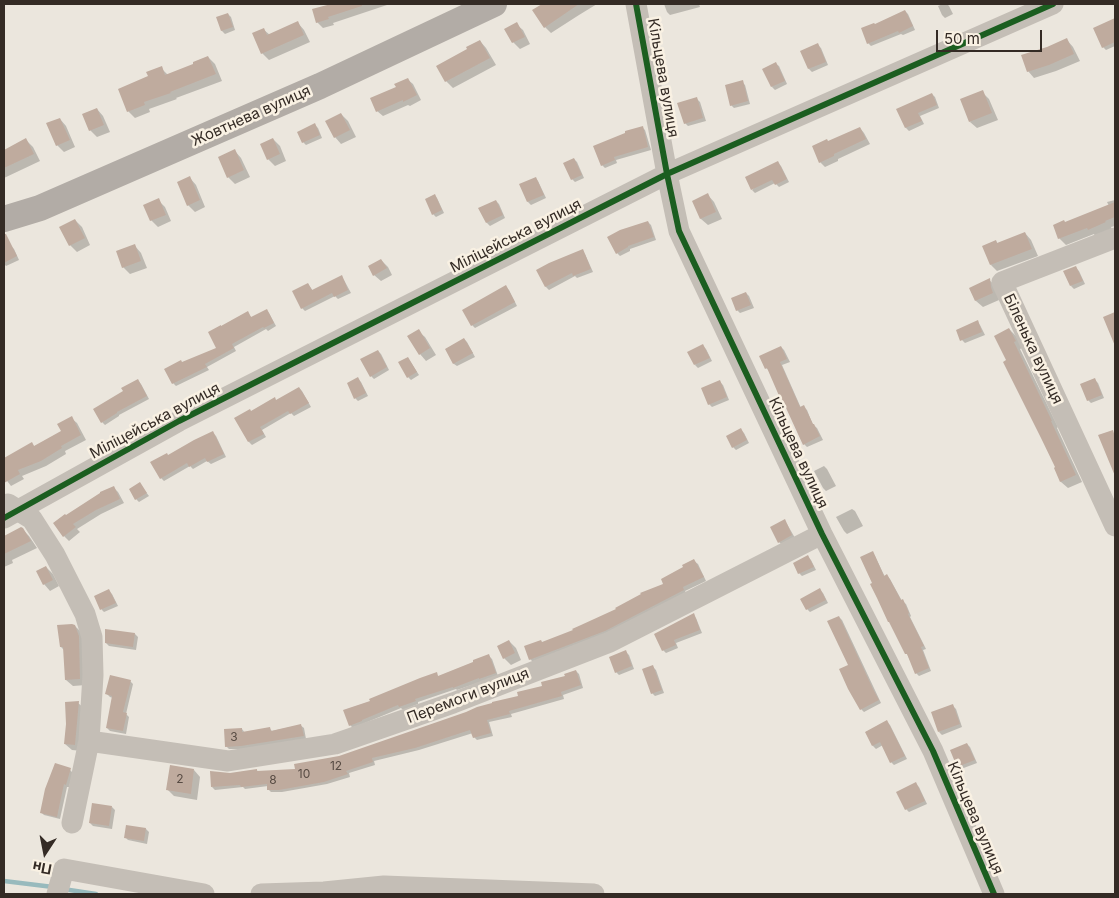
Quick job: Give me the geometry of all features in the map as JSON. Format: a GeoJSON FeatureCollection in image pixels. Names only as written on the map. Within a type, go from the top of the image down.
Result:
{"type":"FeatureCollection","features":[{"type":"Feature","properties":{"kind":"main road","name":"Жовтнева вулиця"},"geometry":{"type":"LineString","coordinates":[[4,219],[40,208],[320,86],[494,4]]}},
{"type":"Feature","properties":{"kind":"street","name":"Кільцева вулиця"},"geometry":{"type":"LineString","coordinates":[[636,4],[679,231],[822,534],[933,751],[994,894]]}},
{"type":"Feature","properties":{"kind":"street","name":"Міліцейська вулиця"},"geometry":{"type":"LineString","coordinates":[[8,510],[179,421],[667,174],[1053,4]]}},
{"type":"Feature","properties":{"kind":"street","name":"Біленька вулиця"},"geometry":{"type":"LineString","coordinates":[[1115,238],[1002,282],[1115,526]]}},
{"type":"Feature","properties":{"kind":"street"},"geometry":{"type":"LineString","coordinates":[[8,510],[32,519],[55,555],[86,614],[92,637],[93,675],[89,741],[72,824]]}},
{"type":"Feature","properties":{"kind":"street","name":"Перемоги вулиця"},"geometry":{"type":"LineString","coordinates":[[89,741],[228,761],[335,744],[454,703],[610,642],[822,534]]}},
{"type":"Feature","properties":{"kind":"street"},"geometry":{"type":"LineString","coordinates":[[57,894],[64,869],[204,894]]}},
{"type":"Feature","properties":{"kind":"street"},"geometry":{"type":"LineString","coordinates":[[261,894],[324,892],[384,886],[594,894]]}},
{"type":"Feature","properties":{"kind":"building"},"geometry":{"type":"Polygon","coordinates":[[[331,4],[362,4],[362,6],[316,23],[312,9],[331,4]]]}},
{"type":"Feature","properties":{"kind":"building"},"geometry":{"type":"Polygon","coordinates":[[[542,4],[579,4],[544,28],[532,10],[542,4]]]}},
{"type":"Feature","properties":{"kind":"building"},"geometry":{"type":"Polygon","coordinates":[[[905,10],[913,26],[867,44],[861,28],[875,24],[905,10]]]}},
{"type":"Feature","properties":{"kind":"building"},"geometry":{"type":"Polygon","coordinates":[[[228,13],[233,27],[221,31],[216,17],[228,13]]]}},
{"type":"Feature","properties":{"kind":"building"},"geometry":{"type":"Polygon","coordinates":[[[1115,18],[1115,42],[1102,48],[1093,28],[1115,18]]]}},
{"type":"Feature","properties":{"kind":"building"},"geometry":{"type":"Polygon","coordinates":[[[298,21],[304,35],[261,54],[252,33],[264,28],[267,35],[298,21]]]}},
{"type":"Feature","properties":{"kind":"building"},"geometry":{"type":"Polygon","coordinates":[[[517,22],[525,37],[512,43],[504,29],[517,22]]]}},
{"type":"Feature","properties":{"kind":"building"},"geometry":{"type":"Polygon","coordinates":[[[1067,38],[1074,54],[1027,72],[1021,55],[1047,47],[1067,38]]]}},
{"type":"Feature","properties":{"kind":"building"},"geometry":{"type":"Polygon","coordinates":[[[480,40],[490,58],[445,82],[436,66],[480,40]]]}},
{"type":"Feature","properties":{"kind":"building"},"geometry":{"type":"Polygon","coordinates":[[[818,43],[826,62],[808,69],[800,51],[818,43]]]}},
{"type":"Feature","properties":{"kind":"building"},"geometry":{"type":"Polygon","coordinates":[[[208,56],[216,74],[144,102],[145,105],[127,112],[118,89],[148,76],[146,72],[162,66],[165,75],[208,56]]]}},
{"type":"Feature","properties":{"kind":"building"},"geometry":{"type":"Polygon","coordinates":[[[776,62],[785,81],[771,87],[762,69],[776,62]]]}},
{"type":"Feature","properties":{"kind":"building"},"geometry":{"type":"Polygon","coordinates":[[[408,78],[417,95],[376,112],[370,98],[396,87],[394,84],[408,78]]]}},
{"type":"Feature","properties":{"kind":"building"},"geometry":{"type":"Polygon","coordinates":[[[743,80],[748,101],[730,106],[725,85],[743,80]]]}},
{"type":"Feature","properties":{"kind":"building"},"geometry":{"type":"Polygon","coordinates":[[[983,90],[992,113],[969,122],[960,99],[983,90]]]}},
{"type":"Feature","properties":{"kind":"building"},"geometry":{"type":"Polygon","coordinates":[[[932,93],[937,105],[918,113],[922,121],[905,128],[896,109],[932,93]]]}},
{"type":"Feature","properties":{"kind":"building"},"geometry":{"type":"Polygon","coordinates":[[[697,97],[703,118],[684,124],[677,103],[697,97]]]}},
{"type":"Feature","properties":{"kind":"building"},"geometry":{"type":"Polygon","coordinates":[[[97,108],[104,125],[89,131],[82,114],[97,108]]]}},
{"type":"Feature","properties":{"kind":"building"},"geometry":{"type":"Polygon","coordinates":[[[341,113],[350,130],[334,138],[325,121],[341,113]]]}},
{"type":"Feature","properties":{"kind":"building"},"geometry":{"type":"Polygon","coordinates":[[[60,118],[70,140],[56,146],[46,123],[60,118]]]}},
{"type":"Feature","properties":{"kind":"building"},"geometry":{"type":"Polygon","coordinates":[[[315,123],[320,135],[302,143],[297,132],[315,123]]]}},
{"type":"Feature","properties":{"kind":"building"},"geometry":{"type":"Polygon","coordinates":[[[643,126],[648,147],[614,157],[615,160],[601,166],[593,146],[625,133],[625,131],[643,126]]]}},
{"type":"Feature","properties":{"kind":"building"},"geometry":{"type":"Polygon","coordinates":[[[860,127],[866,139],[819,163],[812,146],[860,127]]]}},
{"type":"Feature","properties":{"kind":"building"},"geometry":{"type":"Polygon","coordinates":[[[26,138],[34,154],[4,168],[4,150],[26,138]]]}},
{"type":"Feature","properties":{"kind":"building"},"geometry":{"type":"Polygon","coordinates":[[[273,138],[280,154],[267,160],[260,144],[273,138]]]}},
{"type":"Feature","properties":{"kind":"building"},"geometry":{"type":"Polygon","coordinates":[[[235,149],[244,170],[227,178],[218,157],[235,149]]]}},
{"type":"Feature","properties":{"kind":"building"},"geometry":{"type":"Polygon","coordinates":[[[574,158],[582,175],[571,180],[563,163],[574,158]]]}},
{"type":"Feature","properties":{"kind":"building"},"geometry":{"type":"Polygon","coordinates":[[[778,161],[787,179],[775,185],[772,180],[751,190],[745,177],[778,161]]]}},
{"type":"Feature","properties":{"kind":"building"},"geometry":{"type":"Polygon","coordinates":[[[190,176],[200,200],[187,206],[177,182],[190,176]]]}},
{"type":"Feature","properties":{"kind":"building"},"geometry":{"type":"Polygon","coordinates":[[[536,177],[544,195],[527,202],[519,184],[536,177]]]}},
{"type":"Feature","properties":{"kind":"building"},"geometry":{"type":"Polygon","coordinates":[[[708,193],[716,212],[700,219],[692,201],[708,193]]]}},
{"type":"Feature","properties":{"kind":"building"},"geometry":{"type":"Polygon","coordinates":[[[435,194],[442,210],[432,215],[425,199],[435,194]]]}},
{"type":"Feature","properties":{"kind":"building"},"geometry":{"type":"Polygon","coordinates":[[[159,198],[166,215],[150,221],[143,205],[159,198]]]}},
{"type":"Feature","properties":{"kind":"building"},"geometry":{"type":"Polygon","coordinates":[[[496,200],[503,215],[486,223],[478,208],[496,200]]]}},
{"type":"Feature","properties":{"kind":"building"},"geometry":{"type":"Polygon","coordinates":[[[1115,202],[1115,217],[1088,230],[1087,228],[1058,239],[1053,225],[1115,202]]]}},
{"type":"Feature","properties":{"kind":"building"},"geometry":{"type":"Polygon","coordinates":[[[75,219],[85,238],[69,246],[59,227],[75,219]]]}},
{"type":"Feature","properties":{"kind":"building"},"geometry":{"type":"Polygon","coordinates":[[[648,221],[654,237],[628,246],[616,254],[607,237],[620,230],[648,221]]]}},
{"type":"Feature","properties":{"kind":"building"},"geometry":{"type":"Polygon","coordinates":[[[1025,232],[1032,249],[990,265],[982,246],[996,240],[997,243],[1025,232]]]}},
{"type":"Feature","properties":{"kind":"building"},"geometry":{"type":"Polygon","coordinates":[[[4,234],[6,234],[17,256],[4,263],[4,234]]]}},
{"type":"Feature","properties":{"kind":"building"},"geometry":{"type":"Polygon","coordinates":[[[135,244],[141,261],[122,268],[116,251],[135,244]]]}},
{"type":"Feature","properties":{"kind":"building"},"geometry":{"type":"Polygon","coordinates":[[[583,249],[591,269],[573,276],[572,273],[545,287],[536,270],[583,249]]]}},
{"type":"Feature","properties":{"kind":"building"},"geometry":{"type":"Polygon","coordinates":[[[381,259],[387,268],[373,276],[368,266],[381,259]]]}},
{"type":"Feature","properties":{"kind":"building"},"geometry":{"type":"Polygon","coordinates":[[[1076,266],[1083,281],[1070,286],[1063,271],[1076,266]]]}},
{"type":"Feature","properties":{"kind":"building"},"geometry":{"type":"Polygon","coordinates":[[[342,275],[348,290],[334,297],[332,293],[301,309],[292,291],[308,283],[312,290],[342,275]]]}},
{"type":"Feature","properties":{"kind":"building"},"geometry":{"type":"Polygon","coordinates":[[[990,278],[993,293],[975,301],[969,288],[990,278]]]}},
{"type":"Feature","properties":{"kind":"building"},"geometry":{"type":"Polygon","coordinates":[[[506,285],[515,302],[471,326],[462,310],[506,285]]]}},
{"type":"Feature","properties":{"kind":"building"},"geometry":{"type":"Polygon","coordinates":[[[746,292],[751,305],[736,311],[731,298],[746,292]]]}},
{"type":"Feature","properties":{"kind":"building"},"geometry":{"type":"Polygon","coordinates":[[[267,309],[274,323],[232,344],[234,348],[205,364],[207,367],[172,384],[164,369],[181,360],[182,362],[216,348],[208,332],[248,311],[251,317],[267,309]]]}},
{"type":"Feature","properties":{"kind":"building"},"geometry":{"type":"Polygon","coordinates":[[[1115,312],[1115,346],[1103,317],[1115,312]]]}},
{"type":"Feature","properties":{"kind":"building"},"geometry":{"type":"Polygon","coordinates":[[[978,320],[982,332],[960,341],[956,330],[978,320]]]}},
{"type":"Feature","properties":{"kind":"building"},"geometry":{"type":"Polygon","coordinates":[[[1009,328],[1076,475],[1060,482],[1055,467],[1003,362],[1006,360],[994,336],[1009,328]]]}},
{"type":"Feature","properties":{"kind":"building"},"geometry":{"type":"Polygon","coordinates":[[[419,329],[430,348],[419,355],[407,336],[419,329]]]}},
{"type":"Feature","properties":{"kind":"building"},"geometry":{"type":"Polygon","coordinates":[[[464,338],[473,353],[453,364],[445,349],[464,338]]]}},
{"type":"Feature","properties":{"kind":"building"},"geometry":{"type":"Polygon","coordinates":[[[703,344],[710,358],[694,365],[687,352],[703,344]]]}},
{"type":"Feature","properties":{"kind":"building"},"geometry":{"type":"Polygon","coordinates":[[[781,346],[787,359],[780,362],[800,407],[804,405],[820,436],[803,445],[767,368],[765,369],[759,356],[781,346]]]}},
{"type":"Feature","properties":{"kind":"building"},"geometry":{"type":"Polygon","coordinates":[[[378,350],[387,367],[370,377],[360,359],[378,350]]]}},
{"type":"Feature","properties":{"kind":"building"},"geometry":{"type":"Polygon","coordinates":[[[408,357],[417,372],[407,378],[398,362],[408,357]]]}},
{"type":"Feature","properties":{"kind":"building"},"geometry":{"type":"Polygon","coordinates":[[[358,377],[366,393],[354,399],[347,383],[358,377]]]}},
{"type":"Feature","properties":{"kind":"building"},"geometry":{"type":"Polygon","coordinates":[[[1095,378],[1102,395],[1087,401],[1080,384],[1095,378]]]}},
{"type":"Feature","properties":{"kind":"building"},"geometry":{"type":"Polygon","coordinates":[[[138,379],[147,396],[101,423],[93,409],[123,391],[121,388],[138,379]]]}},
{"type":"Feature","properties":{"kind":"building"},"geometry":{"type":"Polygon","coordinates":[[[720,380],[727,397],[708,405],[701,388],[720,380]]]}},
{"type":"Feature","properties":{"kind":"building"},"geometry":{"type":"Polygon","coordinates":[[[299,387],[309,403],[290,414],[288,411],[260,427],[264,434],[248,442],[234,418],[250,409],[251,411],[275,397],[276,400],[299,387]]]}},
{"type":"Feature","properties":{"kind":"building"},"geometry":{"type":"Polygon","coordinates":[[[72,416],[81,435],[61,446],[62,448],[41,461],[18,470],[20,474],[4,483],[4,458],[32,442],[34,446],[61,431],[57,424],[72,416]]]}},
{"type":"Feature","properties":{"kind":"building"},"geometry":{"type":"Polygon","coordinates":[[[741,428],[747,440],[732,448],[726,436],[741,428]]]}},
{"type":"Feature","properties":{"kind":"building"},"geometry":{"type":"Polygon","coordinates":[[[1113,430],[1115,437],[1115,476],[1098,435],[1113,430]]]}},
{"type":"Feature","properties":{"kind":"building"},"geometry":{"type":"Polygon","coordinates":[[[213,431],[224,454],[207,462],[205,458],[189,467],[187,463],[160,479],[150,462],[167,453],[168,455],[213,431]]]}},
{"type":"Feature","properties":{"kind":"building"},"geometry":{"type":"Polygon","coordinates":[[[140,482],[147,493],[135,500],[129,489],[140,482]]]}},
{"type":"Feature","properties":{"kind":"building"},"geometry":{"type":"Polygon","coordinates":[[[114,486],[120,499],[96,510],[73,524],[76,527],[63,537],[53,523],[100,492],[114,486]]]}},
{"type":"Feature","properties":{"kind":"building"},"geometry":{"type":"Polygon","coordinates":[[[785,519],[792,535],[778,543],[770,527],[785,519]]]}},
{"type":"Feature","properties":{"kind":"building"},"geometry":{"type":"Polygon","coordinates":[[[21,527],[31,541],[4,554],[4,536],[21,527]]]}},
{"type":"Feature","properties":{"kind":"building"},"geometry":{"type":"Polygon","coordinates":[[[873,551],[884,576],[887,574],[901,600],[903,599],[908,614],[924,646],[921,647],[929,668],[915,674],[907,654],[905,654],[888,622],[870,584],[872,583],[860,557],[873,551]]]}},
{"type":"Feature","properties":{"kind":"building"},"geometry":{"type":"Polygon","coordinates":[[[808,555],[814,567],[798,574],[793,563],[808,555]]]}},
{"type":"Feature","properties":{"kind":"building"},"geometry":{"type":"Polygon","coordinates":[[[694,559],[704,577],[683,587],[684,590],[605,631],[529,660],[524,646],[541,640],[542,642],[573,630],[616,609],[640,593],[663,584],[661,579],[694,559]]]}},
{"type":"Feature","properties":{"kind":"building"},"geometry":{"type":"Polygon","coordinates":[[[46,566],[53,580],[43,585],[36,571],[46,566]]]}},
{"type":"Feature","properties":{"kind":"building"},"geometry":{"type":"Polygon","coordinates":[[[820,588],[826,600],[806,610],[800,599],[820,588]]]}},
{"type":"Feature","properties":{"kind":"building"},"geometry":{"type":"Polygon","coordinates":[[[109,589],[116,603],[100,610],[94,596],[109,589]]]}},
{"type":"Feature","properties":{"kind":"building"},"geometry":{"type":"Polygon","coordinates":[[[694,613],[700,630],[674,640],[676,645],[662,651],[654,634],[694,613]]]}},
{"type":"Feature","properties":{"kind":"building"},"geometry":{"type":"Polygon","coordinates":[[[839,616],[879,700],[860,710],[839,669],[848,665],[827,621],[839,616]]]}},
{"type":"Feature","properties":{"kind":"building"},"geometry":{"type":"Polygon","coordinates":[[[57,625],[75,625],[79,636],[80,679],[65,680],[63,647],[60,647],[57,625]]]}},
{"type":"Feature","properties":{"kind":"building"},"geometry":{"type":"Polygon","coordinates":[[[105,629],[135,633],[133,647],[105,643],[105,629]]]}},
{"type":"Feature","properties":{"kind":"building"},"geometry":{"type":"Polygon","coordinates":[[[509,640],[515,653],[503,659],[497,646],[509,640]]]}},
{"type":"Feature","properties":{"kind":"building"},"geometry":{"type":"Polygon","coordinates":[[[626,650],[632,666],[615,673],[609,657],[626,650]]]}},
{"type":"Feature","properties":{"kind":"building"},"geometry":{"type":"Polygon","coordinates":[[[489,654],[496,673],[415,699],[416,701],[399,707],[398,705],[349,726],[343,710],[370,701],[369,699],[420,678],[437,672],[438,676],[489,654]]]}},
{"type":"Feature","properties":{"kind":"building"},"geometry":{"type":"Polygon","coordinates":[[[653,665],[662,690],[651,694],[642,669],[653,665]]]}},
{"type":"Feature","properties":{"kind":"building"},"geometry":{"type":"Polygon","coordinates":[[[576,670],[581,685],[561,692],[562,696],[509,711],[510,714],[487,720],[491,733],[473,738],[470,730],[415,748],[372,758],[373,762],[346,771],[348,774],[324,782],[279,790],[267,790],[267,784],[241,787],[240,785],[211,787],[210,771],[230,773],[257,769],[257,771],[295,769],[294,764],[339,756],[477,707],[518,696],[517,692],[542,686],[541,682],[565,676],[564,674],[576,670]]]}},
{"type":"Feature","properties":{"kind":"building"},"geometry":{"type":"Polygon","coordinates":[[[110,675],[131,680],[123,712],[127,713],[123,731],[106,728],[112,696],[105,694],[110,675]]]}},
{"type":"Feature","properties":{"kind":"building"},"geometry":{"type":"Polygon","coordinates":[[[79,701],[75,745],[64,744],[66,724],[65,702],[79,701]]]}},
{"type":"Feature","properties":{"kind":"building"},"geometry":{"type":"Polygon","coordinates":[[[953,704],[960,724],[938,732],[931,712],[953,704]]]}},
{"type":"Feature","properties":{"kind":"building"},"geometry":{"type":"Polygon","coordinates":[[[887,720],[905,756],[890,763],[880,742],[872,746],[865,732],[887,720]]]}},
{"type":"Feature","properties":{"kind":"building"},"geometry":{"type":"Polygon","coordinates":[[[301,724],[304,736],[225,747],[224,729],[242,728],[242,732],[270,727],[271,731],[301,724]]]}},
{"type":"Feature","properties":{"kind":"building"},"geometry":{"type":"Polygon","coordinates":[[[967,743],[975,760],[957,767],[950,750],[967,743]]]}},
{"type":"Feature","properties":{"kind":"building"},"geometry":{"type":"Polygon","coordinates":[[[55,763],[71,768],[66,785],[64,784],[57,817],[40,813],[45,789],[55,763]]]}},
{"type":"Feature","properties":{"kind":"building"},"geometry":{"type":"Polygon","coordinates":[[[170,765],[194,769],[191,794],[166,790],[170,765]]]}},
{"type":"Feature","properties":{"kind":"building"},"geometry":{"type":"Polygon","coordinates":[[[916,782],[925,801],[905,810],[896,792],[916,782]]]}},
{"type":"Feature","properties":{"kind":"building"},"geometry":{"type":"Polygon","coordinates":[[[92,803],[112,806],[109,826],[89,823],[92,803]]]}},
{"type":"Feature","properties":{"kind":"building"},"geometry":{"type":"Polygon","coordinates":[[[126,825],[146,828],[144,841],[124,838],[126,825]]]}},
{"type":"Feature","properties":{"kind":"waterway"},"geometry":{"type":"LineString","coordinates":[[4,881],[53,887]]}},
{"type":"Feature","properties":{"kind":"waterway"},"geometry":{"type":"LineString","coordinates":[[63,889],[96,894]]}},
{"type":"Feature","properties":{"kind":"cycle path"},"geometry":{"type":"LineString","coordinates":[[636,4],[679,231],[822,534],[933,751],[994,894]]}},
{"type":"Feature","properties":{"kind":"cycle path"},"geometry":{"type":"LineString","coordinates":[[4,518],[179,421],[667,174],[1053,4]]}}]}
